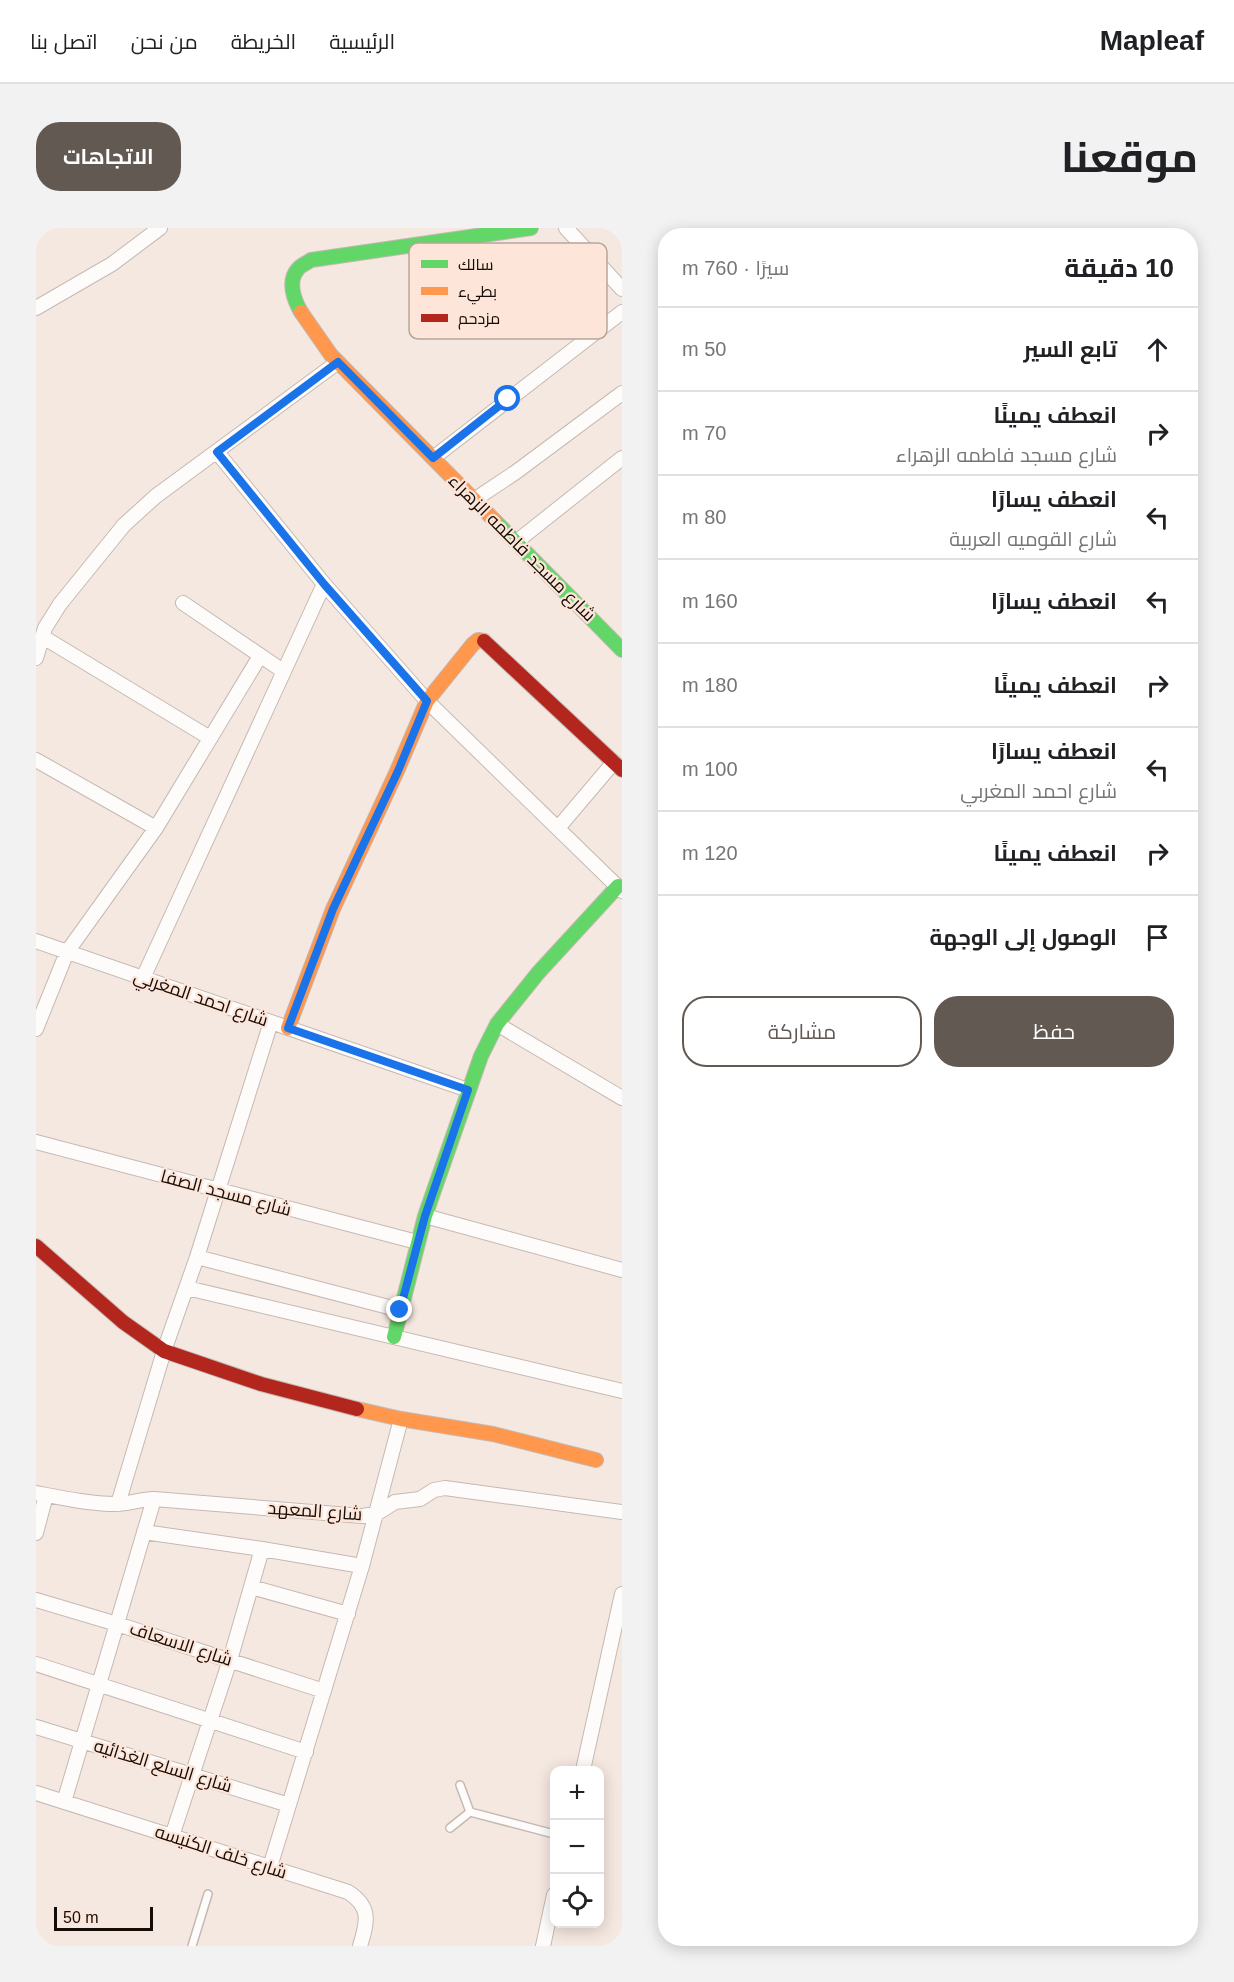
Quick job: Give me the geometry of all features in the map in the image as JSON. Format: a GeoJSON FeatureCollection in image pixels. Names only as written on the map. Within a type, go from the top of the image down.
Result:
{"type":"FeatureCollection","features":[{"type":"Feature","properties":{"kind":"street"},"geometry":{"type":"LineString","coordinates":[[36,308],[112,264],[160,228]]}},
{"type":"Feature","properties":{"kind":"street","name":"شارع مسجد فاطمه الزهراء"},"geometry":{"type":"LineString","coordinates":[[428,243],[531,228]]}},
{"type":"Feature","properties":{"kind":"street"},"geometry":{"type":"LineString","coordinates":[[566,228],[580,243]]}},
{"type":"Feature","properties":{"kind":"street","name":"شارع مسجد فاطمه الزهراء"},"geometry":{"type":"LineString","coordinates":[[409,246],[306,262],[294,274],[291,293],[310,328],[338,362],[622,650]]}},
{"type":"Feature","properties":{"kind":"street"},"geometry":{"type":"LineString","coordinates":[[607,273],[622,289]]}},
{"type":"Feature","properties":{"kind":"street"},"geometry":{"type":"LineString","coordinates":[[607,324],[622,312]]}},
{"type":"Feature","properties":{"kind":"street"},"geometry":{"type":"LineString","coordinates":[[433,458],[587,339]]}},
{"type":"Feature","properties":{"kind":"street"},"geometry":{"type":"LineString","coordinates":[[36,658],[42,637],[60,604],[124,525],[156,496],[338,362]]}},
{"type":"Feature","properties":{"kind":"street"},"geometry":{"type":"LineString","coordinates":[[474,500],[516,472],[622,393]]}},
{"type":"Feature","properties":{"kind":"street"},"geometry":{"type":"LineString","coordinates":[[217,452],[324,584],[427,701],[620,889],[538,973],[497,1024],[468,1090],[425,1216],[394,1337]]}},
{"type":"Feature","properties":{"kind":"street"},"geometry":{"type":"LineString","coordinates":[[516,542],[622,458]]}},
{"type":"Feature","properties":{"kind":"street"},"geometry":{"type":"LineString","coordinates":[[143,978],[324,584]]}},
{"type":"Feature","properties":{"kind":"street"},"geometry":{"type":"LineString","coordinates":[[183,603],[283,671]]}},
{"type":"Feature","properties":{"kind":"street"},"geometry":{"type":"LineString","coordinates":[[42,637],[210,738]]}},
{"type":"Feature","properties":{"kind":"street"},"geometry":{"type":"LineString","coordinates":[[288,1028],[333,909],[398,771],[427,701],[473,644],[482,640],[618,766],[558,828]]}},
{"type":"Feature","properties":{"kind":"street"},"geometry":{"type":"LineString","coordinates":[[36,1029],[67,952],[156,828],[260,656]]}},
{"type":"Feature","properties":{"kind":"street"},"geometry":{"type":"LineString","coordinates":[[36,760],[156,828]]}},
{"type":"Feature","properties":{"kind":"street","name":"شارع احمد المغربي"},"geometry":{"type":"LineString","coordinates":[[36,941],[468,1090]]}},
{"type":"Feature","properties":{"kind":"street"},"geometry":{"type":"LineString","coordinates":[[118,1504],[164,1351],[187,1288],[271,1022]]}},
{"type":"Feature","properties":{"kind":"street"},"geometry":{"type":"LineString","coordinates":[[497,1024],[622,1098]]}},
{"type":"Feature","properties":{"kind":"street","name":"شارع مسجد الصفا"},"geometry":{"type":"LineString","coordinates":[[36,1142],[417,1242]]}},
{"type":"Feature","properties":{"kind":"street"},"geometry":{"type":"LineString","coordinates":[[425,1216],[622,1270]]}},
{"type":"Feature","properties":{"kind":"street"},"geometry":{"type":"LineString","coordinates":[[36,1246],[123,1322],[164,1351],[261,1384],[315,1399],[401,1419],[493,1434],[596,1460]]}},
{"type":"Feature","properties":{"kind":"street"},"geometry":{"type":"LineString","coordinates":[[197,1257],[400,1310]]}},
{"type":"Feature","properties":{"kind":"street"},"geometry":{"type":"LineString","coordinates":[[187,1288],[622,1391]]}},
{"type":"Feature","properties":{"kind":"street"},"geometry":{"type":"LineString","coordinates":[[270,1868],[348,1614],[401,1419]]}},
{"type":"Feature","properties":{"kind":"street","name":"شارع المعهد"},"geometry":{"type":"LineString","coordinates":[[41,1494],[104,1504],[154,1499],[362,1516],[376,1514],[395,1502],[420,1498],[434,1490],[445,1488],[622,1512]]}},
{"type":"Feature","properties":{"kind":"street"},"geometry":{"type":"LineString","coordinates":[[36,1533],[41,1494]]}},
{"type":"Feature","properties":{"kind":"street"},"geometry":{"type":"LineString","coordinates":[[64,1802],[154,1499]]}},
{"type":"Feature","properties":{"kind":"street"},"geometry":{"type":"LineString","coordinates":[[144,1532],[362,1566]]}},
{"type":"Feature","properties":{"kind":"street"},"geometry":{"type":"LineString","coordinates":[[172,1836],[211,1721],[262,1549]]}},
{"type":"Feature","properties":{"kind":"street"},"geometry":{"type":"LineString","coordinates":[[251,1587],[348,1614]]}},
{"type":"Feature","properties":{"kind":"street"},"geometry":{"type":"LineString","coordinates":[[584,1766],[622,1594]]}},
{"type":"Feature","properties":{"kind":"street","name":"شارع الاسعاف"},"geometry":{"type":"LineString","coordinates":[[36,1600],[324,1691]]}},
{"type":"Feature","properties":{"kind":"street"},"geometry":{"type":"LineString","coordinates":[[36,1664],[306,1752]]}},
{"type":"Feature","properties":{"kind":"street","name":"شارع السلع الغذائيه"},"geometry":{"type":"LineString","coordinates":[[36,1727],[289,1805]]}},
{"type":"Feature","properties":{"kind":"street","name":"شارع خلف الكنيسه"},"geometry":{"type":"LineString","coordinates":[[36,1792],[348,1892],[363,1908],[366,1920],[360,1946]]}},
{"type":"Feature","properties":{"kind":"street"},"geometry":{"type":"LineString","coordinates":[[543,1946],[550,1916]]}},
{"type":"Feature","properties":{"kind":"lane"},"geometry":{"type":"LineString","coordinates":[[460,1785],[470,1812]]}},
{"type":"Feature","properties":{"kind":"lane"},"geometry":{"type":"LineString","coordinates":[[450,1828],[470,1812]]}},
{"type":"Feature","properties":{"kind":"lane"},"geometry":{"type":"LineString","coordinates":[[470,1812],[550,1833]]}},
{"type":"Feature","properties":{"kind":"lane"},"geometry":{"type":"LineString","coordinates":[[192,1946],[208,1894]]}},
{"type":"Feature","properties":{"kind":"traffic: fast"},"geometry":{"type":"LineString","coordinates":[[428,243],[531,228]]}},
{"type":"Feature","properties":{"kind":"traffic: fast"},"geometry":{"type":"LineString","coordinates":[[301,312],[294,296],[293,279],[299,268],[311,260],[409,246]]}},
{"type":"Feature","properties":{"kind":"traffic: fast"},"geometry":{"type":"LineString","coordinates":[[495,521],[622,650]]}},
{"type":"Feature","properties":{"kind":"traffic: fast"},"geometry":{"type":"LineString","coordinates":[[394,1337],[425,1216],[481,1056],[497,1024],[538,973],[618,886]]}},
{"type":"Feature","properties":{"kind":"traffic: slow"},"geometry":{"type":"LineString","coordinates":[[301,312],[331,355],[495,521]]}},
{"type":"Feature","properties":{"kind":"traffic: slow"},"geometry":{"type":"LineString","coordinates":[[288,1028],[333,909],[427,701],[473,644],[478,640],[484,641]]}},
{"type":"Feature","properties":{"kind":"traffic: slow"},"geometry":{"type":"LineString","coordinates":[[357,1409],[401,1419],[493,1434],[596,1460]]}},
{"type":"Feature","properties":{"kind":"traffic: jam"},"geometry":{"type":"LineString","coordinates":[[484,641],[622,770]]}},
{"type":"Feature","properties":{"kind":"traffic: jam"},"geometry":{"type":"LineString","coordinates":[[36,1246],[123,1322],[164,1351],[261,1384],[357,1409]]}},
{"type":"Feature","properties":{"kind":"route"},"geometry":{"type":"LineString","coordinates":[[400,1310],[425,1216],[468,1090],[288,1028],[333,909],[398,771],[427,701],[324,584],[217,452],[338,362],[433,458],[508,399]]}}]}
